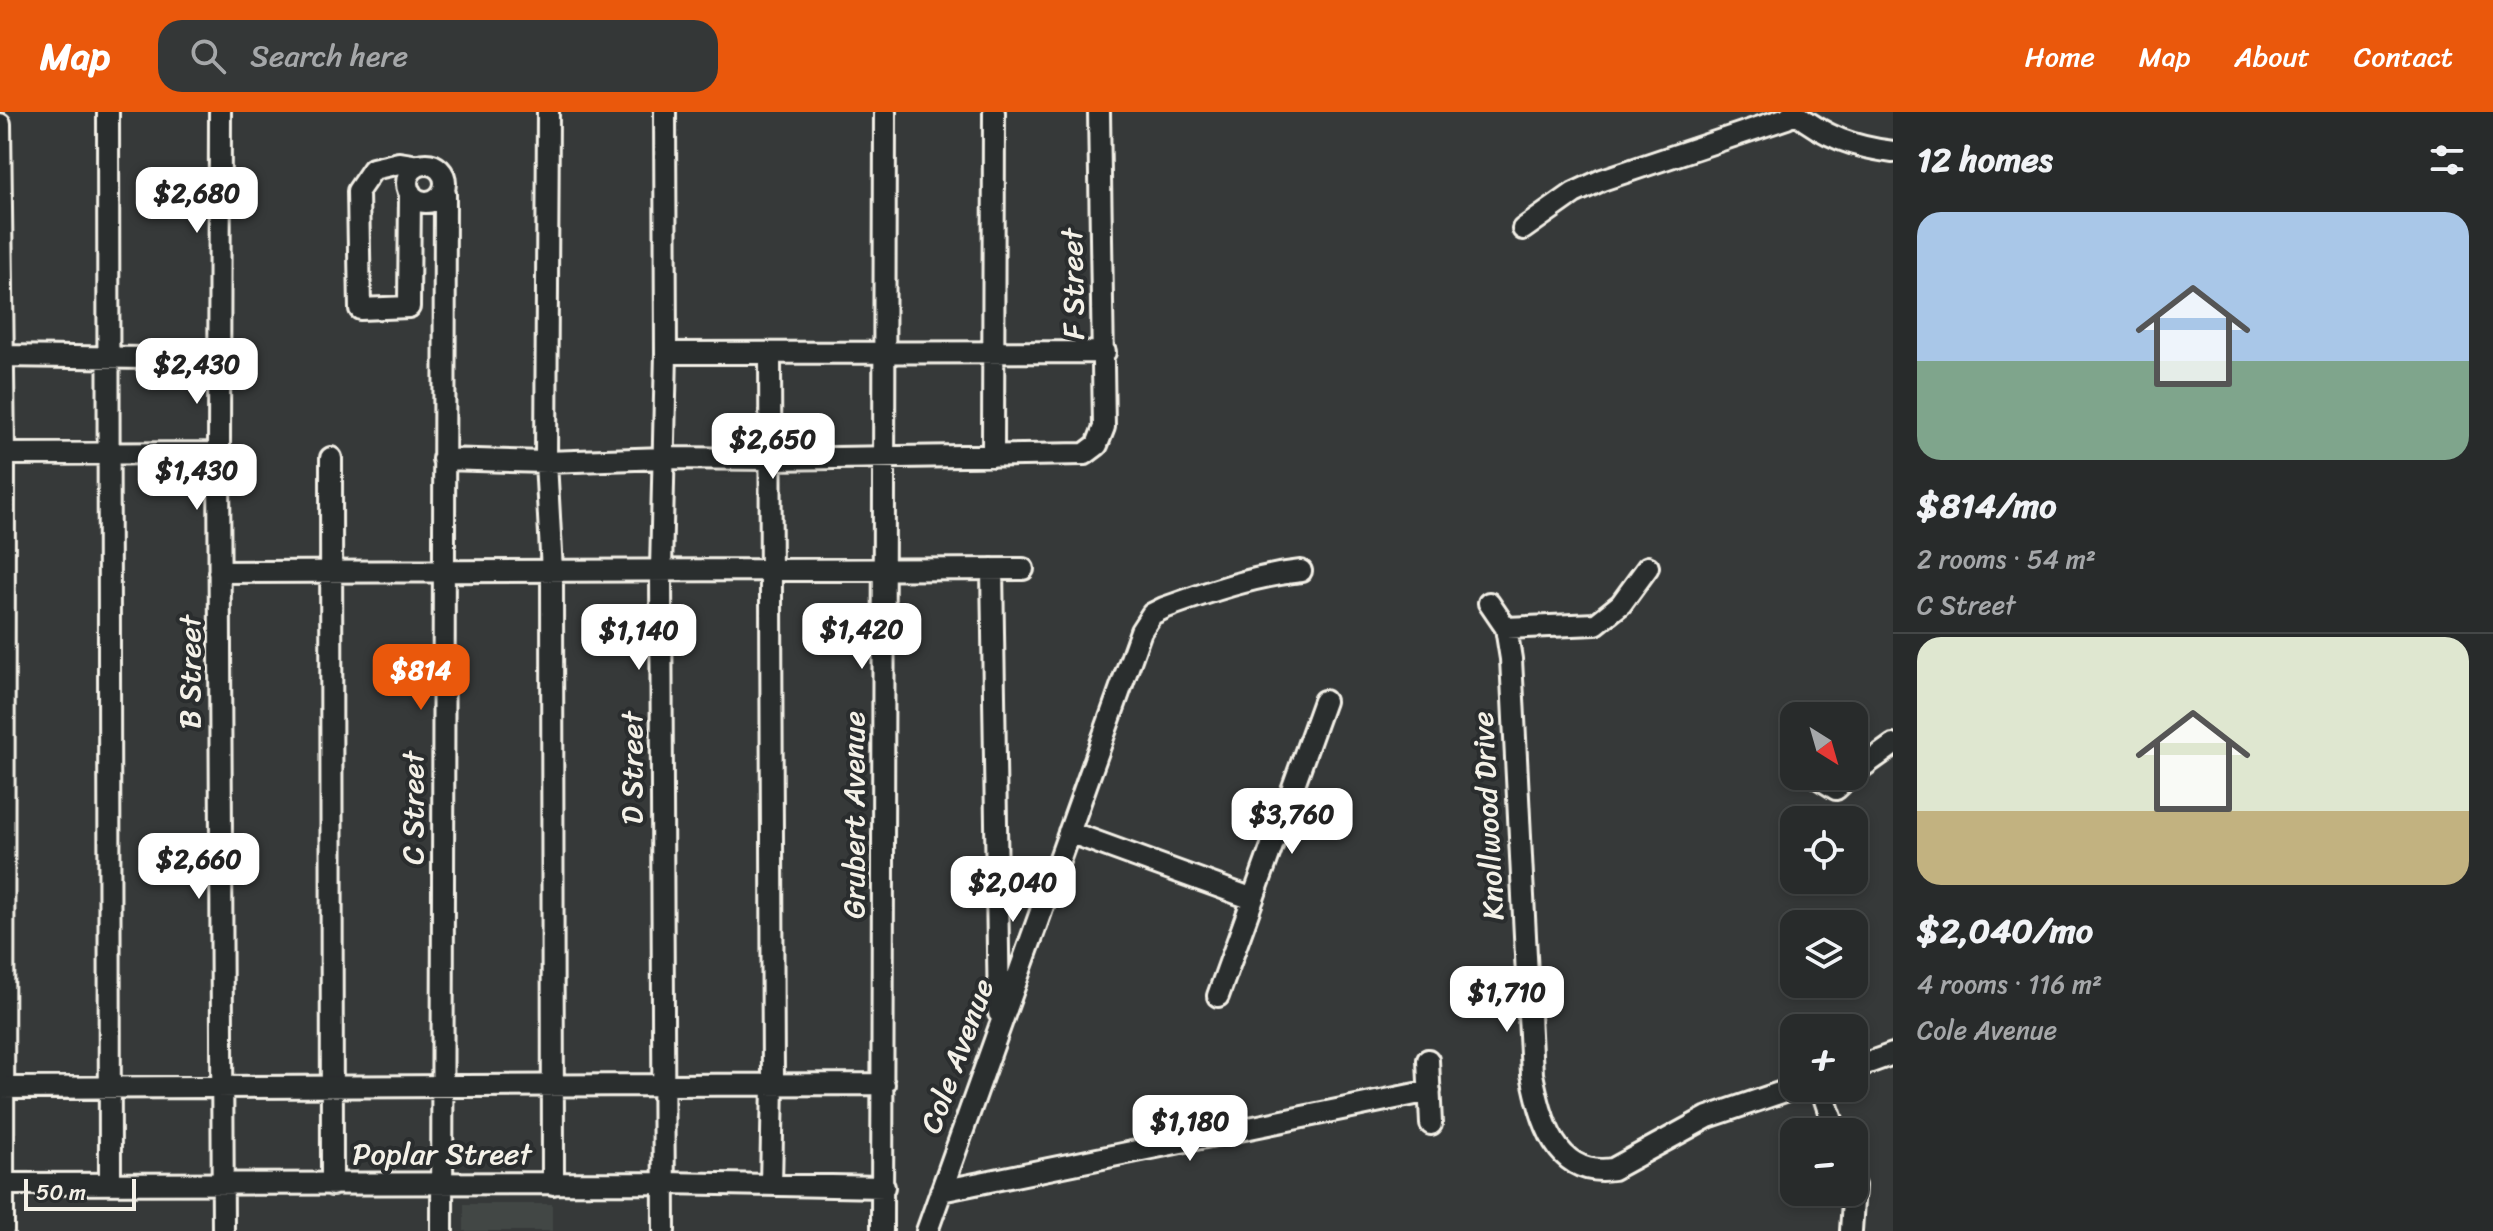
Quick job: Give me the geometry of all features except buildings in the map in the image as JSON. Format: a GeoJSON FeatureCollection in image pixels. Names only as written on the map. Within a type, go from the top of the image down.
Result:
{"type":"FeatureCollection","features":[{"type":"Feature","properties":{"kind":"street"},"geometry":{"type":"LineString","coordinates":[[108,112],[110,1184]]}},
{"type":"Feature","properties":{"kind":"street","name":"B Street"},"geometry":{"type":"LineString","coordinates":[[220,112],[223,1231]]}},
{"type":"Feature","properties":{"kind":"street"},"geometry":{"type":"LineString","coordinates":[[548,112],[546,462],[552,571],[553,1184]]}},
{"type":"Feature","properties":{"kind":"street","name":"D Street"},"geometry":{"type":"LineString","coordinates":[[664,1231],[661,570],[666,353],[665,112]]}},
{"type":"Feature","properties":{"kind":"street","name":"Grubert Avenue"},"geometry":{"type":"LineString","coordinates":[[882,1231],[885,112]]}},
{"type":"Feature","properties":{"kind":"street"},"geometry":{"type":"LineString","coordinates":[[443,459],[546,462],[665,458],[993,456],[994,112]]}},
{"type":"Feature","properties":{"kind":"street","name":"F Street"},"geometry":{"type":"LineString","coordinates":[[993,456],[1081,456],[1091,451],[1100,440],[1104,427],[1105,352],[1099,112]]}},
{"type":"Feature","properties":{"kind":"street"},"geometry":{"type":"LineString","coordinates":[[1523,229],[1585,187],[1787,118],[1794,112],[1811,126],[1843,142],[1893,152]]}},
{"type":"Feature","properties":{"kind":"street"},"geometry":{"type":"LineString","coordinates":[[0,124],[4,454],[3,1231]]}},
{"type":"Feature","properties":{"kind":"street"},"geometry":{"type":"LineString","coordinates":[[410,192],[420,200],[428,201],[445,193],[445,180],[439,170],[430,165],[399,163],[373,169],[358,191],[360,309],[444,307]]}},
{"type":"Feature","properties":{"kind":"street"},"geometry":{"type":"LineString","coordinates":[[409,307],[410,192],[407,180],[410,172],[418,166]]}},
{"type":"Feature","properties":{"kind":"street","name":"C Street"},"geometry":{"type":"LineString","coordinates":[[442,1231],[445,193]]}},
{"type":"Feature","properties":{"kind":"street"},"geometry":{"type":"LineString","coordinates":[[666,353],[1105,352]]}},
{"type":"Feature","properties":{"kind":"street"},"geometry":{"type":"LineString","coordinates":[[770,354],[771,1185]]}},
{"type":"Feature","properties":{"kind":"street"},"geometry":{"type":"LineString","coordinates":[[1,356],[219,359]]}},
{"type":"Feature","properties":{"kind":"street"},"geometry":{"type":"LineString","coordinates":[[4,454],[219,453]]}},
{"type":"Feature","properties":{"kind":"street"},"geometry":{"type":"LineString","coordinates":[[331,458],[332,1185]]}},
{"type":"Feature","properties":{"kind":"street"},"geometry":{"type":"LineString","coordinates":[[1506,628],[1596,624],[1621,604],[1648,567]]}},
{"type":"Feature","properties":{"kind":"street"},"geometry":{"type":"LineString","coordinates":[[992,569],[999,1027]]}},
{"type":"Feature","properties":{"kind":"street"},"geometry":{"type":"LineString","coordinates":[[219,572],[1023,569]]}},
{"type":"Feature","properties":{"kind":"street","name":"Cole Avenue"},"geometry":{"type":"LineString","coordinates":[[927,1231],[1141,631],[1152,614],[1164,608],[1277,573],[1301,571]]}},
{"type":"Feature","properties":{"kind":"street","name":"Knollwood Drive"},"geometry":{"type":"LineString","coordinates":[[1489,603],[1506,628],[1511,659],[1530,1063],[1536,1093],[1557,1147],[1568,1159],[1582,1167],[1613,1169],[1699,1121],[1780,1093]]}},
{"type":"Feature","properties":{"kind":"street"},"geometry":{"type":"LineString","coordinates":[[1218,996],[1324,701]]}},
{"type":"Feature","properties":{"kind":"street"},"geometry":{"type":"LineString","coordinates":[[1868,763],[1893,745]]}},
{"type":"Feature","properties":{"kind":"street"},"geometry":{"type":"LineString","coordinates":[[1069,832],[1253,899]]}},
{"type":"Feature","properties":{"kind":"street"},"geometry":{"type":"LineString","coordinates":[[1868,1063],[1893,1054]]}},
{"type":"Feature","properties":{"kind":"street"},"geometry":{"type":"LineString","coordinates":[[1428,1060],[1431,1124]]}},
{"type":"Feature","properties":{"kind":"street"},"geometry":{"type":"LineString","coordinates":[[2,1088],[884,1084]]}},
{"type":"Feature","properties":{"kind":"street"},"geometry":{"type":"LineString","coordinates":[[941,1191],[1430,1091]]}},
{"type":"Feature","properties":{"kind":"street","name":"Poplar Street"},"geometry":{"type":"LineString","coordinates":[[2,1184],[664,1183],[884,1187]]}},
{"type":"Feature","properties":{"kind":"street"},"geometry":{"type":"LineString","coordinates":[[1851,1231],[1853,1206]]}},
{"type":"Feature","properties":{"kind":"shaded area"},"geometry":{"type":"Polygon","coordinates":[[[464,1204],[552,1204],[552,1231],[464,1231],[464,1204]]]}}]}
